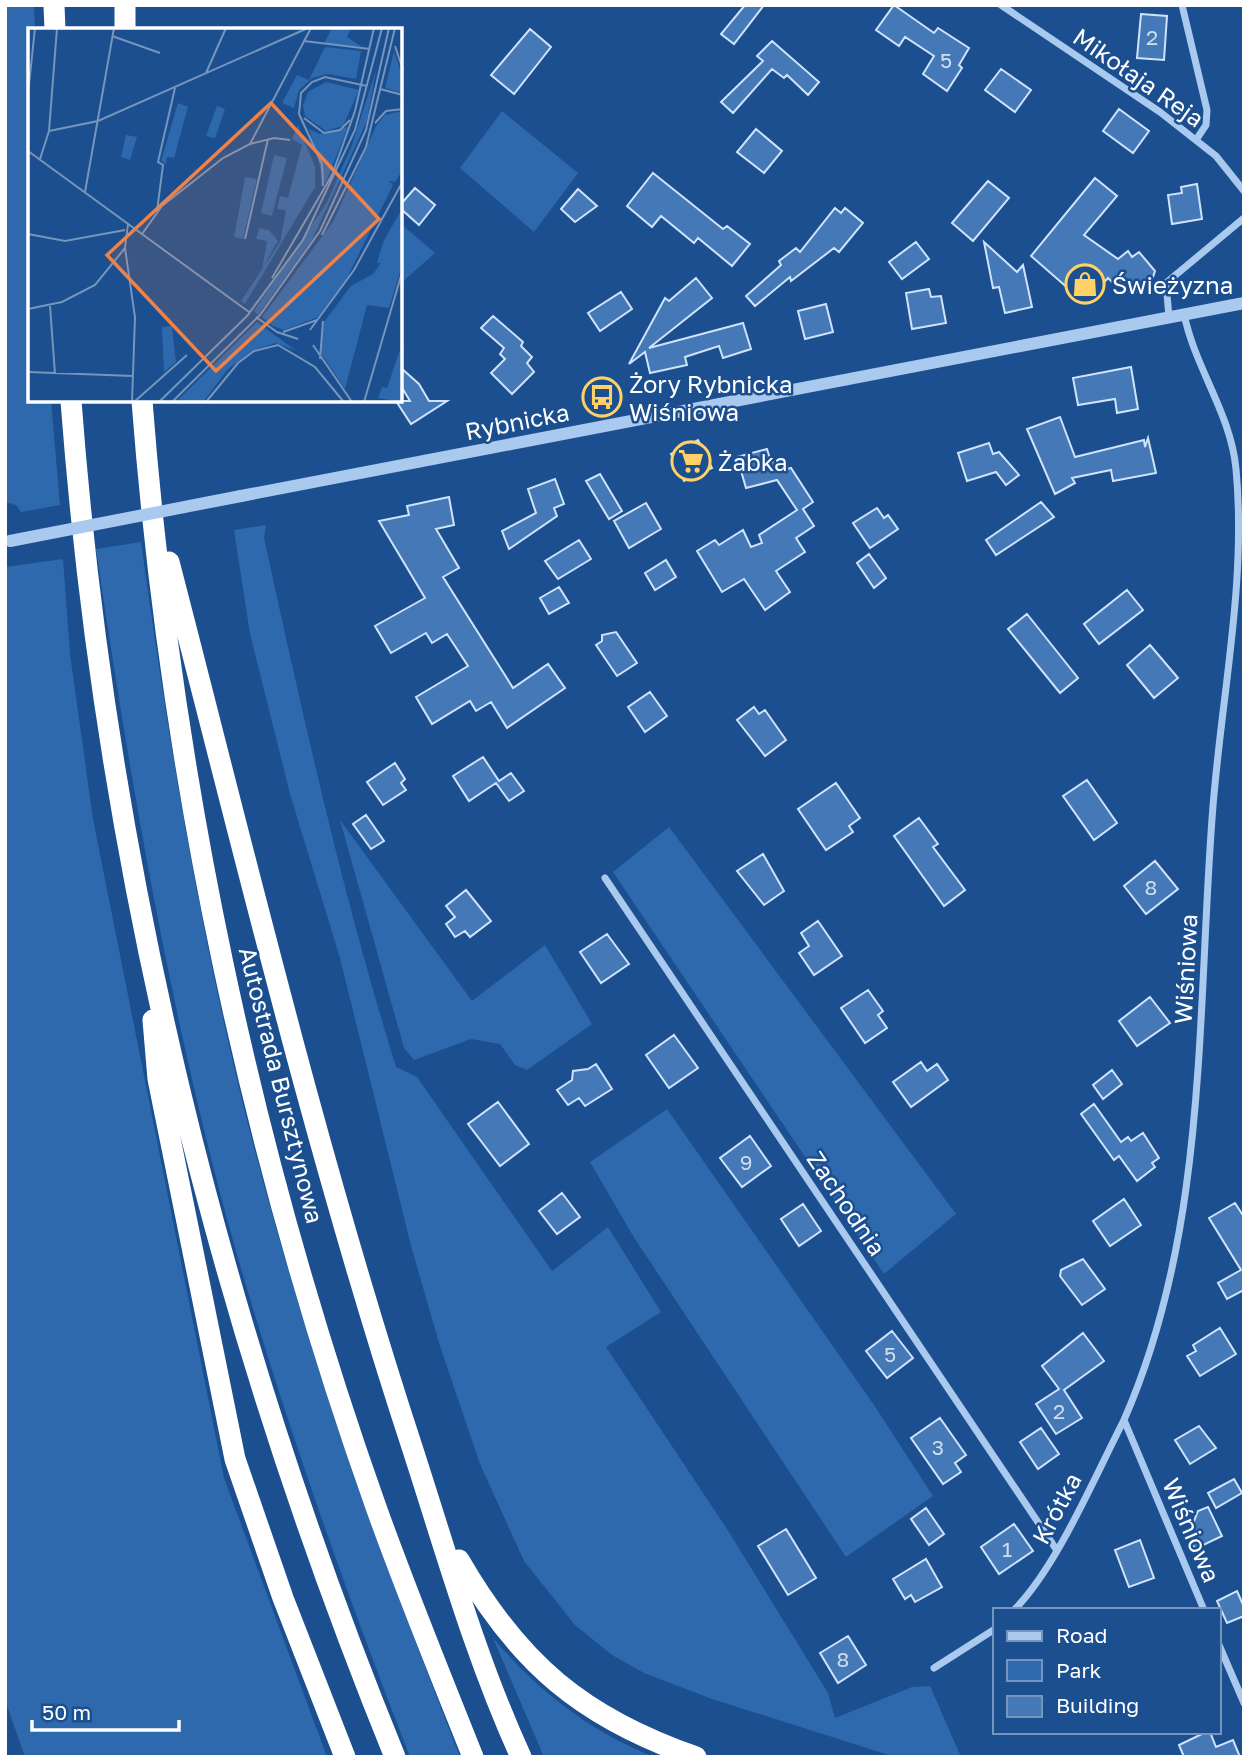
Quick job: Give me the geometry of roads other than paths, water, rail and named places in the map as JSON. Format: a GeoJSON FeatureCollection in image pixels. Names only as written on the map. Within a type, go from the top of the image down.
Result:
{"type":"FeatureCollection","features":[{"type":"Feature","properties":{"kind":"highway"},"geometry":{"type":"LineString","coordinates":[[54,5],[55,28]]}},
{"type":"Feature","properties":{"kind":"highway"},"geometry":{"type":"LineString","coordinates":[[125,5],[125,28]]}},
{"type":"Feature","properties":{"kind":"highway"},"geometry":{"type":"LineString","coordinates":[[71,402],[85,557],[105,702],[148,949],[206,1196],[251,1355],[314,1547],[395,1757]]}},
{"type":"Feature","properties":{"kind":"highway","name":"Autostrada Bursztynowa"},"geometry":{"type":"LineString","coordinates":[[142,402],[166,629],[210,892],[243,1048],[284,1210],[327,1356],[376,1506],[473,1757]]}},
{"type":"Feature","properties":{"kind":"highway"},"geometry":{"type":"LineString","coordinates":[[149,482],[341,1224],[435,1519],[505,1723],[521,1757]]}},
{"type":"Feature","properties":{"kind":"highway"},"geometry":{"type":"LineString","coordinates":[[148,949],[158,1079],[235,1459],[283,1598],[345,1757]]}},
{"type":"Feature","properties":{"kind":"highway"},"geometry":{"type":"LineString","coordinates":[[435,1519],[482,1601],[519,1647],[552,1681],[621,1727],[696,1757]]}},
{"type":"Feature","properties":{"kind":"street","name":"Mikołaja Reja"},"geometry":{"type":"LineString","coordinates":[[1001,5],[1196,139],[1225,166],[1244,191]]}},
{"type":"Feature","properties":{"kind":"street"},"geometry":{"type":"LineString","coordinates":[[1182,5],[1207,110],[1206,125],[1196,139]]}},
{"type":"Feature","properties":{"kind":"street"},"geometry":{"type":"LineString","coordinates":[[1169,317],[1166,283],[1244,218]]}},
{"type":"Feature","properties":{"kind":"street","name":"Rybnicka"},"geometry":{"type":"LineString","coordinates":[[8,541],[1244,303]]}},
{"type":"Feature","properties":{"kind":"street","name":"Wiśniowa"},"geometry":{"type":"LineString","coordinates":[[1184,314],[1188,334],[1232,441],[1241,525],[1238,578],[1212,819],[1200,1061],[1185,1188],[1170,1283],[1144,1375],[1124,1420],[1203,1608]]}},
{"type":"Feature","properties":{"kind":"street","name":"Zachodnia"},"geometry":{"type":"LineString","coordinates":[[605,878],[1056,1549]]}},
{"type":"Feature","properties":{"kind":"street","name":"Krótka"},"geometry":{"type":"LineString","coordinates":[[1016,1608],[1029,1595],[1056,1549],[1124,1420]]}},
{"type":"Feature","properties":{"kind":"street"},"geometry":{"type":"LineString","coordinates":[[934,1668],[993,1630]]}},
{"type":"Feature","properties":{"kind":"street"},"geometry":{"type":"LineString","coordinates":[[1221,1650],[1244,1703]]}},
{"type":"Feature","properties":{"kind":"place","name":"Świeżyzna"},"geometry":{"type":"Point","coordinates":[1085,284]}},
{"type":"Feature","properties":{"kind":"place","name":"Żory Rybnicka Wiśniowa"},"geometry":{"type":"Point","coordinates":[602,397]}},
{"type":"Feature","properties":{"kind":"place","name":"Żabka"},"geometry":{"type":"Point","coordinates":[691,461]}}]}
